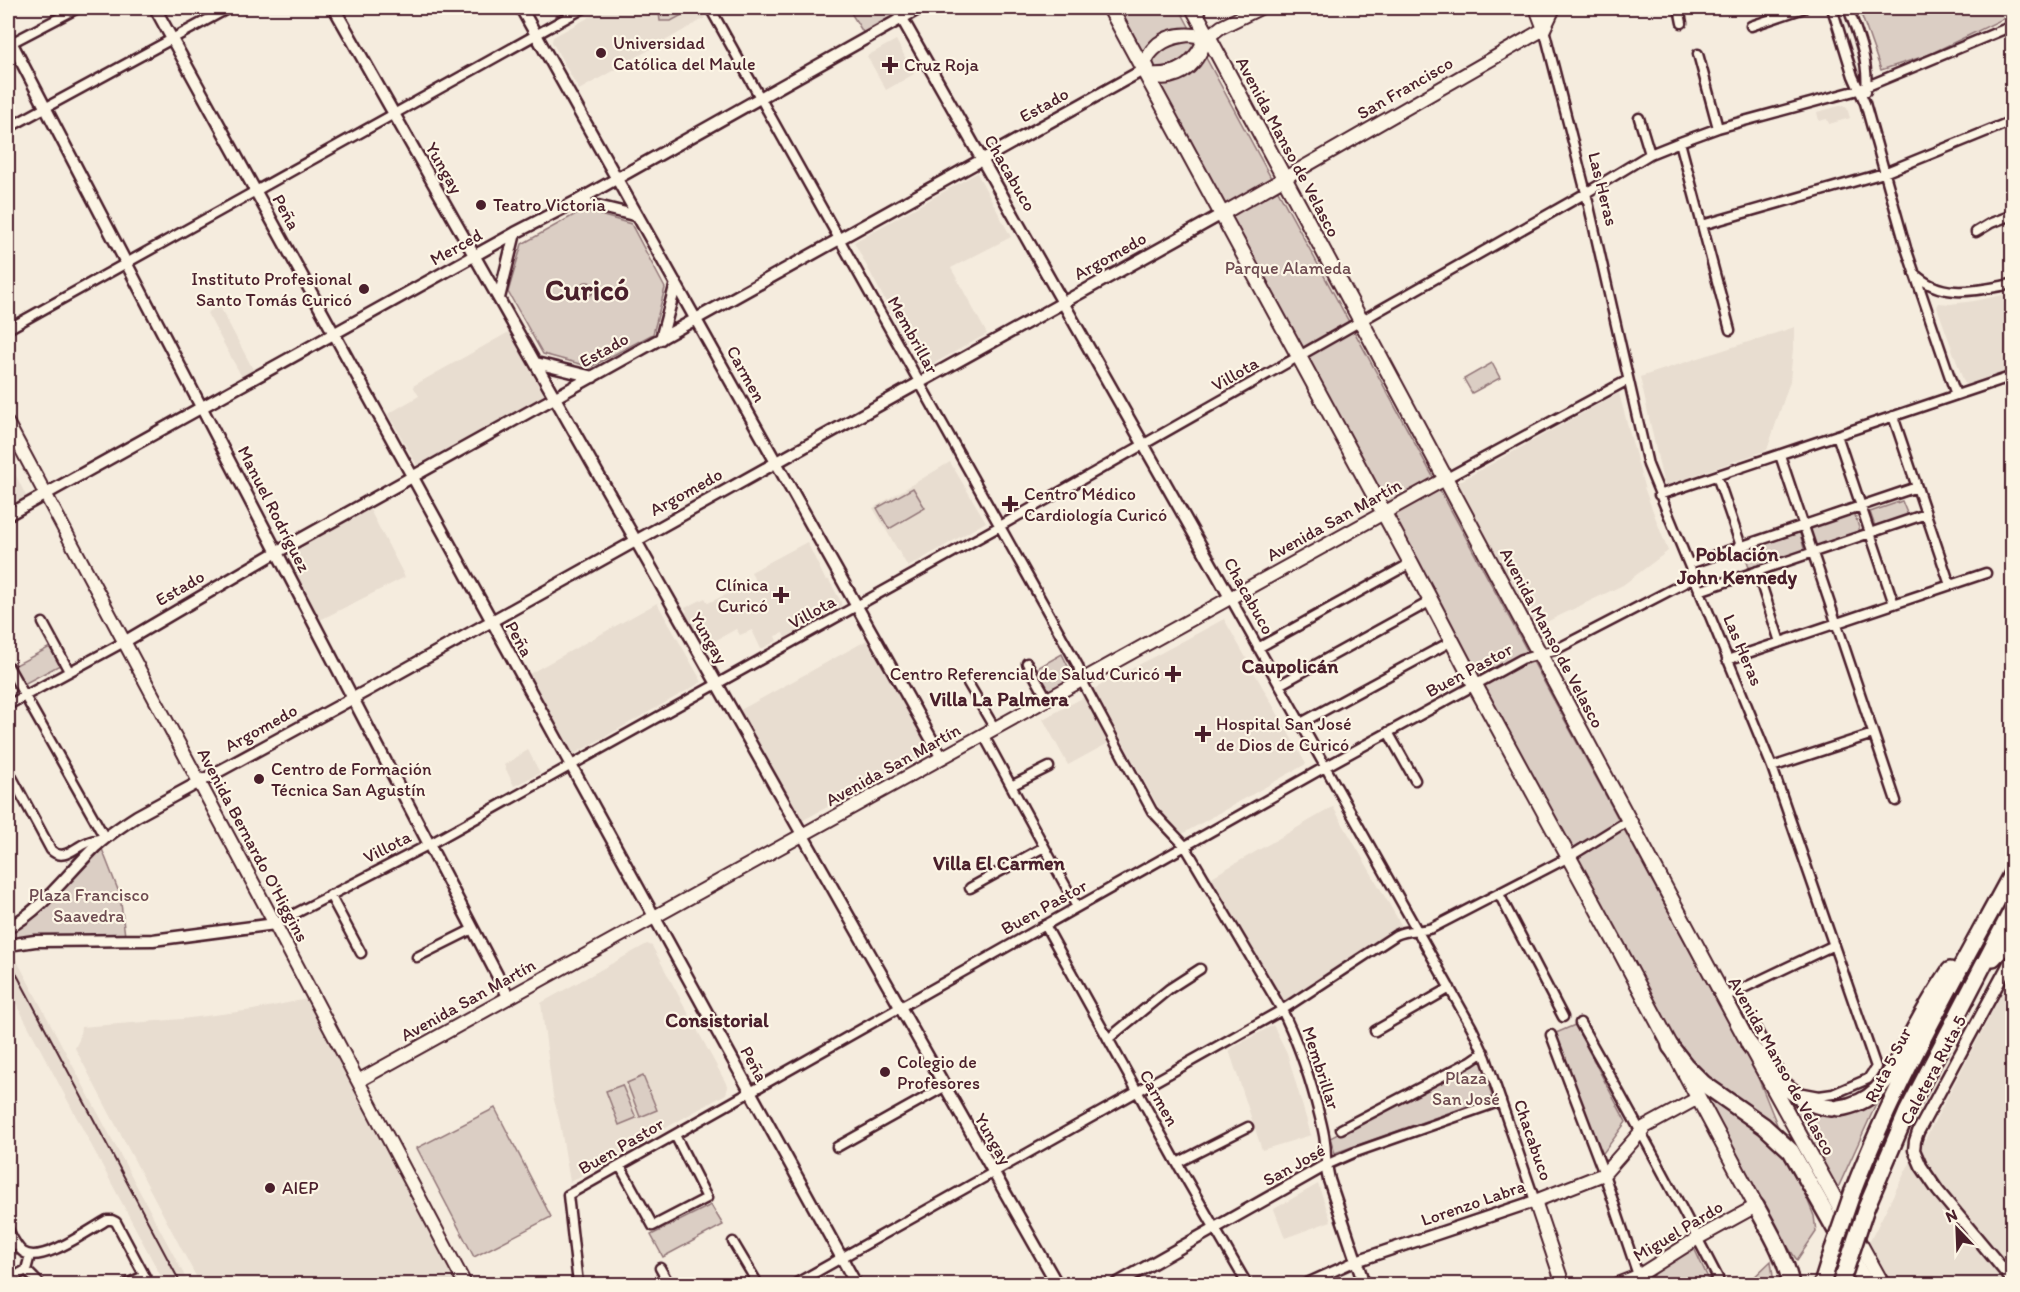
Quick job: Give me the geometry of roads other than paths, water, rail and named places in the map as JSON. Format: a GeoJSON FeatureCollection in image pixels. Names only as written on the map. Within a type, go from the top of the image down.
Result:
{"type":"FeatureCollection","features":[{"type":"Feature","properties":{"kind":"highway","name":"Ruta 5 Sur"},"geometry":{"type":"LineString","coordinates":[[1822,1284],[1853,1191],[1896,1091],[2013,873]]}},
{"type":"Feature","properties":{"kind":"highway","name":"Ruta 5 Sur"},"geometry":{"type":"LineString","coordinates":[[1842,1279],[1866,1208],[1902,1120],[2013,910]]}},
{"type":"Feature","properties":{"kind":"highway"},"geometry":{"type":"LineString","coordinates":[[1749,1044],[1790,1091],[1810,1104],[1835,1108],[1854,1104],[1864,1099],[1874,1093],[1885,1080],[1932,998],[1991,911]]}},
{"type":"Feature","properties":{"kind":"highway"},"geometry":{"type":"LineString","coordinates":[[1977,976],[2013,938]]}},
{"type":"Feature","properties":{"kind":"highway"},"geometry":{"type":"LineString","coordinates":[[1670,1046],[1694,1075],[1764,1126],[1791,1151],[1866,1284]]}},
{"type":"Feature","properties":{"kind":"highway"},"geometry":{"type":"LineString","coordinates":[[1698,1098],[1712,1090]]}},
{"type":"Feature","properties":{"kind":"highway"},"geometry":{"type":"LineString","coordinates":[[1756,1206],[1779,1248],[1791,1284]]}},
{"type":"Feature","properties":{"kind":"main road"},"geometry":{"type":"LineString","coordinates":[[1110,8],[1147,69],[1298,357],[1756,1206]]}},
{"type":"Feature","properties":{"kind":"main road","name":"Avenida Manso de Velasco"},"geometry":{"type":"LineString","coordinates":[[1193,8],[1629,820],[1730,994],[1749,1044],[1882,1284]]}},
{"type":"Feature","properties":{"kind":"main road"},"geometry":{"type":"LineString","coordinates":[[1147,69],[1152,76],[1162,78],[1184,71],[1194,62],[1208,37],[1221,27],[1260,8]]}},
{"type":"Feature","properties":{"kind":"main road","name":"Las Heras"},"geometry":{"type":"LineString","coordinates":[[1536,8],[1544,29]]}},
{"type":"Feature","properties":{"kind":"main road"},"geometry":{"type":"LineString","coordinates":[[1544,29],[1554,8]]}},
{"type":"Feature","properties":{"kind":"main road","name":"San Francisco"},"geometry":{"type":"LineString","coordinates":[[1284,178],[1544,29]]}},
{"type":"Feature","properties":{"kind":"main road"},"geometry":{"type":"LineString","coordinates":[[1147,69],[1152,51],[1168,37],[1186,33],[1208,37]]}},
{"type":"Feature","properties":{"kind":"main road","name":"Argomedo"},"geometry":{"type":"LineString","coordinates":[[1222,214],[1284,178]]}},
{"type":"Feature","properties":{"kind":"main road","name":"Avenida Bernardo O'Higgins"},"geometry":{"type":"LineString","coordinates":[[8,424],[465,1284]]}},
{"type":"Feature","properties":{"kind":"main road","name":"Avenida San Martín"},"geometry":{"type":"LineString","coordinates":[[358,1081],[1445,478]]}},
{"type":"Feature","properties":{"kind":"main road","name":"Lorenzo Labra"},"geometry":{"type":"LineString","coordinates":[[1535,1201],[1605,1174],[1641,1130],[1698,1098]]}},
{"type":"Feature","properties":{"kind":"main road","name":"Chacabuco"},"geometry":{"type":"LineString","coordinates":[[1535,1201],[1563,1284]]}},
{"type":"Feature","properties":{"kind":"main road","name":"Miguel Pardo"},"geometry":{"type":"LineString","coordinates":[[1617,1284],[1640,1280],[1698,1238],[1756,1206]]}},
{"type":"Feature","properties":{"kind":"street"},"geometry":{"type":"LineString","coordinates":[[9,39],[78,8]]}},
{"type":"Feature","properties":{"kind":"street","name":"Peña"},"geometry":{"type":"LineString","coordinates":[[155,8],[856,1284]]}},
{"type":"Feature","properties":{"kind":"street"},"geometry":{"type":"LineString","coordinates":[[8,128],[229,8]]}},
{"type":"Feature","properties":{"kind":"street","name":"Yungay"},"geometry":{"type":"LineString","coordinates":[[334,8],[801,836],[1057,1284]]}},
{"type":"Feature","properties":{"kind":"street","name":"Carmen"},"geometry":{"type":"LineString","coordinates":[[521,8],[942,758]]}},
{"type":"Feature","properties":{"kind":"street"},"geometry":{"type":"LineString","coordinates":[[8,329],[584,8]]}},
{"type":"Feature","properties":{"kind":"street","name":"Membrillar"},"geometry":{"type":"LineString","coordinates":[[710,8],[1081,670],[1082,681],[1152,810],[1185,846],[1296,1037],[1327,1141],[1326,1165],[1329,1180],[1364,1284]]}},
{"type":"Feature","properties":{"kind":"street","name":"Chacabuco"},"geometry":{"type":"LineString","coordinates":[[896,8],[1450,988],[1484,1052],[1535,1201]]}},
{"type":"Feature","properties":{"kind":"street","name":"Merced"},"geometry":{"type":"LineString","coordinates":[[8,515],[514,233],[577,201],[920,8]]}},
{"type":"Feature","properties":{"kind":"street"},"geometry":{"type":"LineString","coordinates":[[1679,8],[1682,23]]}},
{"type":"Feature","properties":{"kind":"street"},"geometry":{"type":"LineString","coordinates":[[1751,26],[1804,8]]}},
{"type":"Feature","properties":{"kind":"street"},"geometry":{"type":"LineString","coordinates":[[1832,8],[1862,88],[1884,173],[1914,272],[1956,395]]}},
{"type":"Feature","properties":{"kind":"street"},"geometry":{"type":"LineString","coordinates":[[1848,8],[1865,55],[1868,72],[1862,88]]}},
{"type":"Feature","properties":{"kind":"street","name":"Villota"},"geometry":{"type":"LineString","coordinates":[[275,924],[429,844],[858,606],[1586,194],[1650,154],[1718,128],[1862,88],[2013,26]]}},
{"type":"Feature","properties":{"kind":"street","name":"Las Heras"},"geometry":{"type":"LineString","coordinates":[[1544,29],[1586,194],[1642,445],[1659,495],[1772,767],[1876,1066],[1868,1079],[1833,1094],[1819,1096],[1799,1091],[1782,1077],[1730,994]]}},
{"type":"Feature","properties":{"kind":"street"},"geometry":{"type":"LineString","coordinates":[[1189,38],[1199,41],[1196,51],[1180,66],[1163,72],[1147,69],[1148,61],[1154,52],[1168,42],[1189,38]]}},
{"type":"Feature","properties":{"kind":"street","name":"Manuel Rodríguez"},"geometry":{"type":"LineString","coordinates":[[9,39],[509,998]]}},
{"type":"Feature","properties":{"kind":"street"},"geometry":{"type":"LineString","coordinates":[[1698,54],[1718,128]]}},
{"type":"Feature","properties":{"kind":"street","name":"Estado"},"geometry":{"type":"LineString","coordinates":[[8,705],[124,642],[277,552],[1147,69]]}},
{"type":"Feature","properties":{"kind":"street"},"geometry":{"type":"LineString","coordinates":[[1639,118],[1650,154]]}},
{"type":"Feature","properties":{"kind":"street"},"geometry":{"type":"LineString","coordinates":[[1702,225],[1884,173],[2013,121]]}},
{"type":"Feature","properties":{"kind":"street"},"geometry":{"type":"LineString","coordinates":[[1680,142],[1730,330]]}},
{"type":"Feature","properties":{"kind":"street"},"geometry":{"type":"LineString","coordinates":[[577,201],[638,216]]}},
{"type":"Feature","properties":{"kind":"street","name":"Argomedo"},"geometry":{"type":"LineString","coordinates":[[8,928],[22,920],[44,901],[105,838],[127,822],[1222,214]]}},
{"type":"Feature","properties":{"kind":"street"},"geometry":{"type":"LineString","coordinates":[[1976,232],[1991,223],[2013,215]]}},
{"type":"Feature","properties":{"kind":"street"},"geometry":{"type":"LineString","coordinates":[[499,298],[514,233]]}},
{"type":"Feature","properties":{"kind":"street"},"geometry":{"type":"LineString","coordinates":[[1914,272],[1931,286],[1954,292],[2013,284]]}},
{"type":"Feature","properties":{"kind":"street"},"geometry":{"type":"LineString","coordinates":[[661,339],[676,283]]}},
{"type":"Feature","properties":{"kind":"street"},"geometry":{"type":"LineString","coordinates":[[536,363],[593,377]]}},
{"type":"Feature","properties":{"kind":"street"},"geometry":{"type":"LineString","coordinates":[[1445,478],[1628,380]]}},
{"type":"Feature","properties":{"kind":"street"},"geometry":{"type":"LineString","coordinates":[[1659,495],[1956,395],[2011,381]]}},
{"type":"Feature","properties":{"kind":"street"},"geometry":{"type":"LineString","coordinates":[[1893,416],[1950,585]]}},
{"type":"Feature","properties":{"kind":"street"},"geometry":{"type":"LineString","coordinates":[[1837,435],[1894,604]]}},
{"type":"Feature","properties":{"kind":"street"},"geometry":{"type":"LineString","coordinates":[[1780,455],[1896,801]]}},
{"type":"Feature","properties":{"kind":"street"},"geometry":{"type":"LineString","coordinates":[[1717,476],[1741,546]]}},
{"type":"Feature","properties":{"kind":"street"},"geometry":{"type":"LineString","coordinates":[[1689,564],[1917,487]]}},
{"type":"Feature","properties":{"kind":"street"},"geometry":{"type":"LineString","coordinates":[[1699,591],[1926,514]]}},
{"type":"Feature","properties":{"kind":"street"},"geometry":{"type":"LineString","coordinates":[[1258,648],[1411,563]]}},
{"type":"Feature","properties":{"kind":"street"},"geometry":{"type":"LineString","coordinates":[[1757,571],[1780,642]]}},
{"type":"Feature","properties":{"kind":"street"},"geometry":{"type":"LineString","coordinates":[[1727,660],[1986,573]]}},
{"type":"Feature","properties":{"kind":"street","name":"Buen Pastor"},"geometry":{"type":"LineString","coordinates":[[578,1284],[568,1195],[1325,767],[1522,659],[1555,650],[1694,578]]}},
{"type":"Feature","properties":{"kind":"street"},"geometry":{"type":"LineString","coordinates":[[1279,685],[1431,601]]}},
{"type":"Feature","properties":{"kind":"street"},"geometry":{"type":"LineString","coordinates":[[43,623],[69,671]]}},
{"type":"Feature","properties":{"kind":"street"},"geometry":{"type":"LineString","coordinates":[[1301,723],[1452,640]]}},
{"type":"Feature","properties":{"kind":"street"},"geometry":{"type":"LineString","coordinates":[[1027,663],[1048,700]]}},
{"type":"Feature","properties":{"kind":"street"},"geometry":{"type":"LineString","coordinates":[[8,666],[105,838]]}},
{"type":"Feature","properties":{"kind":"street"},"geometry":{"type":"LineString","coordinates":[[968,683],[1011,786],[1077,907]]}},
{"type":"Feature","properties":{"kind":"street"},"geometry":{"type":"LineString","coordinates":[[1389,732],[1415,780]]}},
{"type":"Feature","properties":{"kind":"street"},"geometry":{"type":"LineString","coordinates":[[1772,767],[1873,734]]}},
{"type":"Feature","properties":{"kind":"street"},"geometry":{"type":"LineString","coordinates":[[1011,786],[1049,767]]}},
{"type":"Feature","properties":{"kind":"street","name":"Argomedo"},"geometry":{"type":"LineString","coordinates":[[8,770],[51,850],[59,855],[65,855],[90,841],[105,838]]}},
{"type":"Feature","properties":{"kind":"street"},"geometry":{"type":"LineString","coordinates":[[795,1284],[1282,1010],[1396,935],[1407,931],[1432,928],[1569,857],[1629,820]]}},
{"type":"Feature","properties":{"kind":"street"},"geometry":{"type":"LineString","coordinates":[[970,888],[1044,847]]}},
{"type":"Feature","properties":{"kind":"street"},"geometry":{"type":"LineString","coordinates":[[1499,894],[1563,1017]]}},
{"type":"Feature","properties":{"kind":"street"},"geometry":{"type":"LineString","coordinates":[[330,895],[361,953]]}},
{"type":"Feature","properties":{"kind":"street"},"geometry":{"type":"LineString","coordinates":[[8,945],[35,941],[153,940],[275,924]]}},
{"type":"Feature","properties":{"kind":"street","name":"Carmen"},"geometry":{"type":"LineString","coordinates":[[1046,925],[1137,1092],[1247,1284]]}},
{"type":"Feature","properties":{"kind":"street"},"geometry":{"type":"LineString","coordinates":[[417,957],[473,929]]}},
{"type":"Feature","properties":{"kind":"street"},"geometry":{"type":"LineString","coordinates":[[1730,994],[1834,945]]}},
{"type":"Feature","properties":{"kind":"street","name":"Caletera Ruta 5"},"geometry":{"type":"LineString","coordinates":[[2013,958],[1918,1132],[1914,1145],[1918,1160],[1930,1180],[2013,1280]]}},
{"type":"Feature","properties":{"kind":"street"},"geometry":{"type":"LineString","coordinates":[[1108,1039],[1169,989],[1200,969]]}},
{"type":"Feature","properties":{"kind":"street"},"geometry":{"type":"LineString","coordinates":[[1375,1031],[1450,988]]}},
{"type":"Feature","properties":{"kind":"street"},"geometry":{"type":"LineString","coordinates":[[1580,1023],[1641,1130],[1698,1238],[1718,1278],[1712,1284]]}},
{"type":"Feature","properties":{"kind":"street"},"geometry":{"type":"LineString","coordinates":[[1551,1035],[1605,1174],[1640,1280]]}},
{"type":"Feature","properties":{"kind":"street","name":"San José"},"geometry":{"type":"LineString","coordinates":[[1341,1129],[1484,1052]]}},
{"type":"Feature","properties":{"kind":"street"},"geometry":{"type":"LineString","coordinates":[[837,1147],[944,1087]]}},
{"type":"Feature","properties":{"kind":"street","name":"San José"},"geometry":{"type":"LineString","coordinates":[[1116,1284],[1326,1165],[1353,1153],[1501,1101]]}},
{"type":"Feature","properties":{"kind":"street"},"geometry":{"type":"LineString","coordinates":[[1177,1163],[1248,1127]]}},
{"type":"Feature","properties":{"kind":"street"},"geometry":{"type":"LineString","coordinates":[[620,1166],[653,1226],[707,1198],[675,1135]]}},
{"type":"Feature","properties":{"kind":"street","name":"Lorenzo Labra"},"geometry":{"type":"LineString","coordinates":[[1305,1284],[1356,1261],[1535,1201]]}},
{"type":"Feature","properties":{"kind":"street"},"geometry":{"type":"LineString","coordinates":[[8,1229],[18,1248],[30,1255],[40,1255],[50,1252],[107,1220],[112,1220],[116,1222],[149,1284]]}},
{"type":"Feature","properties":{"kind":"street"},"geometry":{"type":"LineString","coordinates":[[733,1242],[758,1284]]}},
{"type":"Feature","properties":{"kind":"street"},"geometry":{"type":"LineString","coordinates":[[8,1280],[26,1270],[30,1255]]}},
{"type":"Feature","properties":{"kind":"street"},"geometry":{"type":"LineString","coordinates":[[660,1268],[669,1284]]}},
{"type":"Feature","properties":{"kind":"street"},"geometry":{"type":"LineString","coordinates":[[26,1270],[40,1284]]}},
{"type":"Feature","properties":{"kind":"street"},"geometry":{"type":"LineString","coordinates":[[127,1284],[144,1276]]}},
{"type":"Feature","properties":{"kind":"railway"},"geometry":{"type":"LineString","coordinates":[[8,958],[181,1284]]}},
{"type":"Feature","properties":{"kind":"place","name":"Universidad Católica del Maule"},"geometry":{"type":"Point","coordinates":[601,53]}},
{"type":"Feature","properties":{"kind":"place","name":"Cruz Roja"},"geometry":{"type":"Point","coordinates":[890,65]}},
{"type":"Feature","properties":{"kind":"place","name":"Teatro Victoria"},"geometry":{"type":"Point","coordinates":[481,205]}},
{"type":"Feature","properties":{"kind":"place","name":"Instituto Profesional Santo Tomás Curicó"},"geometry":{"type":"Point","coordinates":[364,289]}},
{"type":"Feature","properties":{"kind":"place","name":"Centro Médico Cardiología Curicó"},"geometry":{"type":"Point","coordinates":[1010,504]}},
{"type":"Feature","properties":{"kind":"place","name":"Clínica Curicó"},"geometry":{"type":"Point","coordinates":[781,595]}},
{"type":"Feature","properties":{"kind":"place","name":"Centro Referencial de Salud Curicó"},"geometry":{"type":"Point","coordinates":[1173,674]}},
{"type":"Feature","properties":{"kind":"place","name":"Hospital San José de Dios de Curicó"},"geometry":{"type":"Point","coordinates":[1203,734]}},
{"type":"Feature","properties":{"kind":"place","name":"Centro de Formación Técnica San Agustín"},"geometry":{"type":"Point","coordinates":[259,779]}},
{"type":"Feature","properties":{"kind":"place","name":"Colegio de Profesores"},"geometry":{"type":"Point","coordinates":[885,1072]}},
{"type":"Feature","properties":{"kind":"place","name":"AIEP"},"geometry":{"type":"Point","coordinates":[270,1188]}},
{"type":"Feature","properties":{"kind":"district","name":"Curicó"},"geometry":{"type":"Point","coordinates":[587,289]}},
{"type":"Feature","properties":{"kind":"district","name":"Población John Kennedy"},"geometry":{"type":"Point","coordinates":[1737,566]}},
{"type":"Feature","properties":{"kind":"district","name":"Caupolicán"},"geometry":{"type":"Point","coordinates":[1290,666]}},
{"type":"Feature","properties":{"kind":"district","name":"Villa La Palmera"},"geometry":{"type":"Point","coordinates":[999,699]}},
{"type":"Feature","properties":{"kind":"district","name":"Villa El Carmen"},"geometry":{"type":"Point","coordinates":[999,863]}},
{"type":"Feature","properties":{"kind":"district","name":"Consistorial"},"geometry":{"type":"Point","coordinates":[717,1020]}},
{"type":"Feature","properties":{"kind":"park label","name":"Parque Alameda"},"geometry":{"type":"Point","coordinates":[1288,268]}},
{"type":"Feature","properties":{"kind":"park label","name":"Plaza Francisco Saavedra"},"geometry":{"type":"Point","coordinates":[89,905]}},
{"type":"Feature","properties":{"kind":"park label","name":"Plaza San José"},"geometry":{"type":"Point","coordinates":[1466,1088]}}]}
